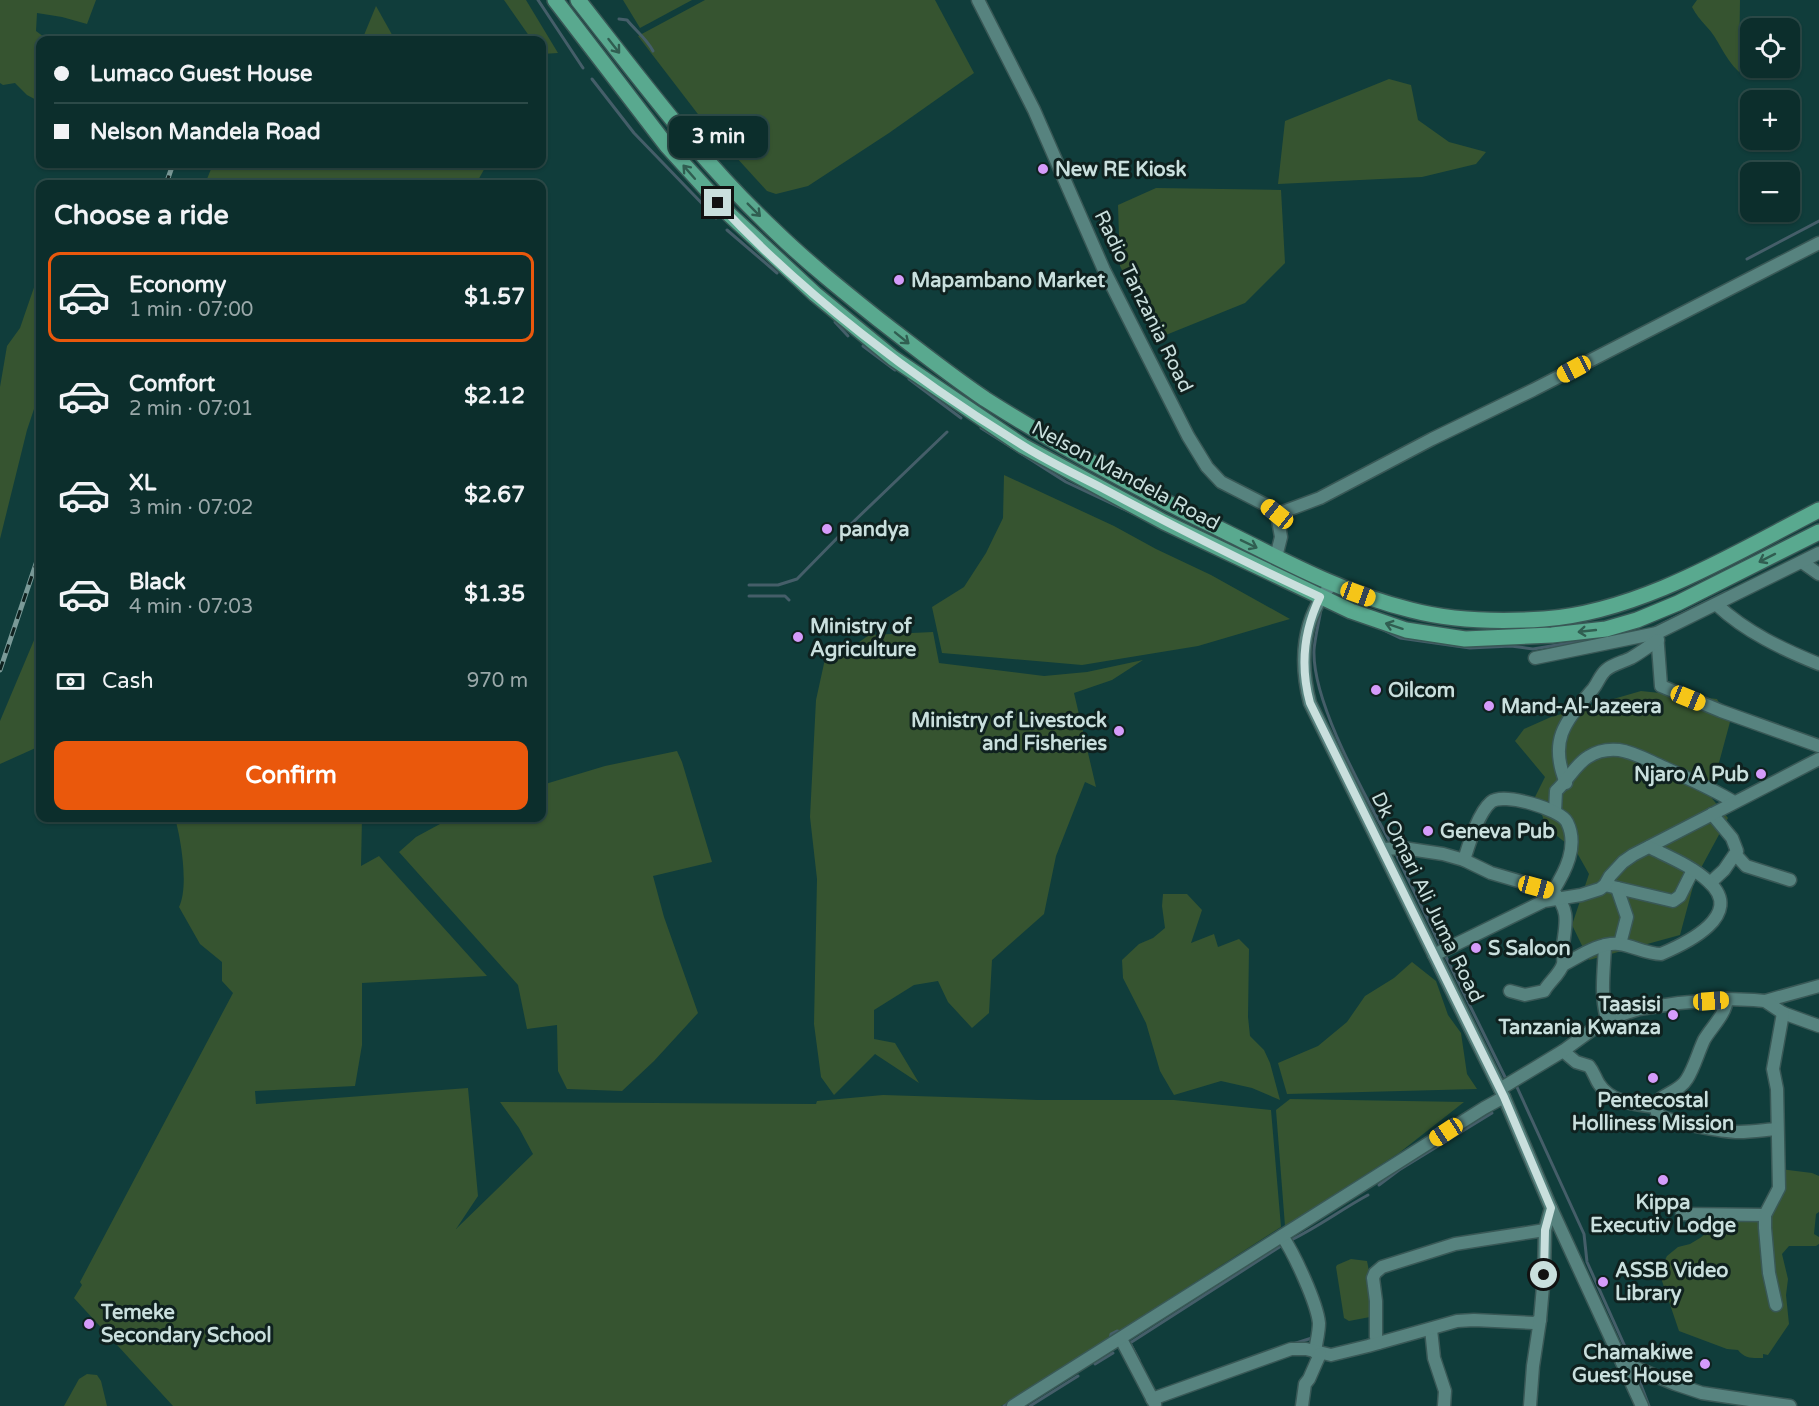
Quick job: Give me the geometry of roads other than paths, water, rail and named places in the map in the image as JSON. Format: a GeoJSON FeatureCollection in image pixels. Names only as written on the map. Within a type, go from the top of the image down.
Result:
{"type":"FeatureCollection","features":[{"type":"Feature","properties":{"kind":"main road","name":"Nelson Mandela Road"},"geometry":{"type":"LineString","coordinates":[[555,0],[667,146],[716,200],[815,294],[894,358],[1023,446],[1164,522],[1351,611],[1406,630],[1466,639],[1552,635],[1606,629],[1637,620],[1678,603],[1819,532]]}},
{"type":"Feature","properties":{"kind":"main road","name":"Nelson Mandela Road"},"geometry":{"type":"LineString","coordinates":[[578,0],[712,168],[810,263],[911,345],[982,396],[1040,432],[1170,504],[1332,584],[1385,603],[1437,616],[1486,620],[1545,619],[1617,604],[1668,586],[1819,510]]}},
{"type":"Feature","properties":{"kind":"street","name":"Radio Tanzania Road"},"geometry":{"type":"LineString","coordinates":[[978,0],[1034,110],[1104,270],[1188,436],[1207,467],[1221,482],[1277,514]]}},
{"type":"Feature","properties":{"kind":"street"},"geometry":{"type":"LineString","coordinates":[[1276,557],[1281,537],[1277,514],[1320,498],[1431,439],[1533,390],[1819,243]]}},
{"type":"Feature","properties":{"kind":"street"},"geometry":{"type":"LineString","coordinates":[[1566,783],[1558,749],[1559,737],[1574,710],[1595,687],[1604,672],[1631,658],[1657,636],[1819,553]]}},
{"type":"Feature","properties":{"kind":"street"},"geometry":{"type":"LineString","coordinates":[[1802,562],[1819,574]]}},
{"type":"Feature","properties":{"kind":"street"},"geometry":{"type":"LineString","coordinates":[[1320,597],[1332,584]]}},
{"type":"Feature","properties":{"kind":"street","name":"Dk Omari Ali Juma Road"},"geometry":{"type":"LineString","coordinates":[[1320,597],[1312,614],[1306,637],[1305,682],[1310,703],[1502,1093],[1551,1208],[1642,1406]]}},
{"type":"Feature","properties":{"kind":"street"},"geometry":{"type":"LineString","coordinates":[[1717,604],[1744,627],[1772,643],[1819,664]]}},
{"type":"Feature","properties":{"kind":"street"},"geometry":{"type":"LineString","coordinates":[[1535,658],[1657,636]]}},
{"type":"Feature","properties":{"kind":"street"},"geometry":{"type":"LineString","coordinates":[[1657,636],[1661,686],[1721,711],[1819,746]]}},
{"type":"Feature","properties":{"kind":"street"},"geometry":{"type":"LineString","coordinates":[[1555,812],[1557,791],[1587,757],[1606,749],[1621,750],[1711,787],[1734,802]]}},
{"type":"Feature","properties":{"kind":"street"},"geometry":{"type":"LineString","coordinates":[[1620,944],[1627,917],[1611,887],[1610,876],[1623,862],[1819,759]]}},
{"type":"Feature","properties":{"kind":"street"},"geometry":{"type":"LineString","coordinates":[[1434,955],[1556,895],[1570,858],[1571,837],[1568,823],[1555,812],[1513,799],[1494,800],[1487,807],[1472,836],[1464,860]]}},
{"type":"Feature","properties":{"kind":"street"},"geometry":{"type":"LineString","coordinates":[[1710,883],[1736,855],[1736,846],[1732,838],[1712,814]]}},
{"type":"Feature","properties":{"kind":"street"},"geometry":{"type":"LineString","coordinates":[[1383,849],[1403,848],[1464,860],[1491,873],[1556,895],[1581,896],[1611,887],[1673,900],[1680,896],[1693,870]]}},
{"type":"Feature","properties":{"kind":"street"},"geometry":{"type":"LineString","coordinates":[[1510,991],[1525,995],[1544,991],[1563,965],[1594,948],[1620,944],[1653,954],[1661,954],[1711,925],[1720,910],[1717,891],[1693,870],[1649,848]]}},
{"type":"Feature","properties":{"kind":"street"},"geometry":{"type":"LineString","coordinates":[[1736,855],[1746,866],[1790,880]]}},
{"type":"Feature","properties":{"kind":"street"},"geometry":{"type":"LineString","coordinates":[[1556,895],[1566,915],[1563,965]]}},
{"type":"Feature","properties":{"kind":"street"},"geometry":{"type":"LineString","coordinates":[[1605,945],[1602,1002],[1607,1019]]}},
{"type":"Feature","properties":{"kind":"street"},"geometry":{"type":"LineString","coordinates":[[1013,1406],[1484,1108],[1607,1019],[1639,1009],[1727,999],[1765,1001],[1819,986]]}},
{"type":"Feature","properties":{"kind":"street"},"geometry":{"type":"LineString","coordinates":[[1727,999],[1723,1014],[1706,1037],[1687,1080],[1677,1089],[1660,1098],[1656,1107],[1657,1113],[1661,1118],[1737,1132],[1777,1130]]}},
{"type":"Feature","properties":{"kind":"street"},"geometry":{"type":"LineString","coordinates":[[1765,1001],[1782,1013],[1819,1026]]}},
{"type":"Feature","properties":{"kind":"street"},"geometry":{"type":"LineString","coordinates":[[1776,1305],[1766,1244],[1766,1215],[1779,1188],[1777,1089],[1773,1069],[1782,1013]]}},
{"type":"Feature","properties":{"kind":"street"},"geometry":{"type":"LineString","coordinates":[[1563,1051],[1576,1062],[1589,1066],[1599,1085],[1614,1097],[1625,1102],[1656,1107]]}},
{"type":"Feature","properties":{"kind":"street"},"geometry":{"type":"LineString","coordinates":[[1530,1406],[1540,1320],[1545,1230],[1551,1208]]}},
{"type":"Feature","properties":{"kind":"street"},"geometry":{"type":"LineString","coordinates":[[1682,1214],[1766,1215]]}},
{"type":"Feature","properties":{"kind":"street"},"geometry":{"type":"LineString","coordinates":[[1378,1343],[1373,1278],[1382,1268],[1455,1244],[1545,1230]]}},
{"type":"Feature","properties":{"kind":"street"},"geometry":{"type":"LineString","coordinates":[[1282,1236],[1293,1252],[1317,1311],[1319,1325],[1317,1353],[1305,1384],[1302,1406]]}},
{"type":"Feature","properties":{"kind":"street"},"geometry":{"type":"LineString","coordinates":[[1121,1339],[1154,1403],[1278,1352],[1291,1349],[1331,1355],[1457,1321],[1534,1323],[1540,1320]]}},
{"type":"Feature","properties":{"kind":"street"},"geometry":{"type":"LineString","coordinates":[[1431,1329],[1434,1358],[1445,1391],[1444,1406]]}},
{"type":"Feature","properties":{"kind":"street"},"geometry":{"type":"LineString","coordinates":[[1622,1362],[1702,1393],[1790,1406]]}},
{"type":"Feature","properties":{"kind":"waterway"},"geometry":{"type":"LineString","coordinates":[[538,0],[583,68]]}},
{"type":"Feature","properties":{"kind":"waterway"},"geometry":{"type":"LineString","coordinates":[[619,19],[627,20],[653,51]]}},
{"type":"Feature","properties":{"kind":"waterway"},"geometry":{"type":"LineString","coordinates":[[592,79],[634,133],[716,218]]}},
{"type":"Feature","properties":{"kind":"waterway"},"geometry":{"type":"LineString","coordinates":[[1747,259],[1819,221]]}},
{"type":"Feature","properties":{"kind":"waterway"},"geometry":{"type":"LineString","coordinates":[[727,230],[777,273]]}},
{"type":"Feature","properties":{"kind":"waterway"},"geometry":{"type":"LineString","coordinates":[[835,322],[848,336]]}},
{"type":"Feature","properties":{"kind":"waterway"},"geometry":{"type":"LineString","coordinates":[[863,346],[895,370]]}},
{"type":"Feature","properties":{"kind":"waterway"},"geometry":{"type":"LineString","coordinates":[[909,379],[961,418]]}},
{"type":"Feature","properties":{"kind":"waterway"},"geometry":{"type":"LineString","coordinates":[[981,428],[1066,482],[1134,514]]}},
{"type":"Feature","properties":{"kind":"waterway"},"geometry":{"type":"LineString","coordinates":[[749,585],[778,585],[797,579],[947,432]]}},
{"type":"Feature","properties":{"kind":"waterway"},"geometry":{"type":"LineString","coordinates":[[1651,629],[1726,592]]}},
{"type":"Feature","properties":{"kind":"waterway"},"geometry":{"type":"LineString","coordinates":[[749,596],[785,596],[789,600]]}},
{"type":"Feature","properties":{"kind":"waterway"},"geometry":{"type":"LineString","coordinates":[[1321,609],[1314,650],[1322,697],[1343,750],[1392,846]]}},
{"type":"Feature","properties":{"kind":"waterway"},"geometry":{"type":"LineString","coordinates":[[1377,627],[1400,638],[1470,648],[1511,646],[1533,649],[1612,636]]}},
{"type":"Feature","properties":{"kind":"waterway"},"geometry":{"type":"LineString","coordinates":[[1395,852],[1442,949]]}},
{"type":"Feature","properties":{"kind":"waterway"},"geometry":{"type":"LineString","coordinates":[[1445,955],[1505,1077]]}},
{"type":"Feature","properties":{"kind":"waterway"},"geometry":{"type":"LineString","coordinates":[[1516,1085],[1584,1234],[1587,1262],[1631,1360]]}},
{"type":"Feature","properties":{"kind":"waterway"},"geometry":{"type":"LineString","coordinates":[[1379,1185],[1399,1170],[1492,1113]]}},
{"type":"Feature","properties":{"kind":"waterway"},"geometry":{"type":"LineString","coordinates":[[1291,1240],[1368,1195]]}},
{"type":"Feature","properties":{"kind":"waterway"},"geometry":{"type":"LineString","coordinates":[[1139,1360],[1130,1343],[1281,1246]]}},
{"type":"Feature","properties":{"kind":"waterway"},"geometry":{"type":"LineString","coordinates":[[1110,1339],[1111,1334],[1117,1331],[1122,1332]]}},
{"type":"Feature","properties":{"kind":"waterway"},"geometry":{"type":"LineString","coordinates":[[1293,1344],[1315,1337]]}},
{"type":"Feature","properties":{"kind":"waterway"},"geometry":{"type":"LineString","coordinates":[[1095,1364],[1113,1353]]}},
{"type":"Feature","properties":{"kind":"waterway"},"geometry":{"type":"LineString","coordinates":[[1636,1372],[1649,1406]]}},
{"type":"Feature","properties":{"kind":"waterway"},"geometry":{"type":"LineString","coordinates":[[1030,1406],[1078,1376]]}},
{"type":"Feature","properties":{"kind":"waterway"},"geometry":{"type":"LineString","coordinates":[[1004,1406],[1011,1402]]}},
{"type":"Feature","properties":{"kind":"railway"},"geometry":{"type":"LineString","coordinates":[[167,180],[172,168]]}},
{"type":"Feature","properties":{"kind":"railway"},"geometry":{"type":"LineString","coordinates":[[0,670],[36,564]]}},
{"type":"Feature","properties":{"kind":"place","name":"New RE Kiosk"},"geometry":{"type":"Point","coordinates":[1043,169]}},
{"type":"Feature","properties":{"kind":"place","name":"Mapambano Market"},"geometry":{"type":"Point","coordinates":[899,280]}},
{"type":"Feature","properties":{"kind":"place","name":"pandya"},"geometry":{"type":"Point","coordinates":[827,529]}},
{"type":"Feature","properties":{"kind":"place","name":"Ministry of Agriculture"},"geometry":{"type":"Point","coordinates":[798,637]}},
{"type":"Feature","properties":{"kind":"place","name":"Oilcom"},"geometry":{"type":"Point","coordinates":[1376,690]}},
{"type":"Feature","properties":{"kind":"place","name":"Mand-Al-Jazeera"},"geometry":{"type":"Point","coordinates":[1489,706]}},
{"type":"Feature","properties":{"kind":"place","name":"Ministry of Livestock and Fisheries"},"geometry":{"type":"Point","coordinates":[1119,731]}},
{"type":"Feature","properties":{"kind":"place","name":"Njaro A Pub"},"geometry":{"type":"Point","coordinates":[1761,774]}},
{"type":"Feature","properties":{"kind":"place","name":"Geneva Pub"},"geometry":{"type":"Point","coordinates":[1428,831]}},
{"type":"Feature","properties":{"kind":"place","name":"S Saloon"},"geometry":{"type":"Point","coordinates":[1476,948]}},
{"type":"Feature","properties":{"kind":"place","name":"Taasisi Tanzania Kwanza"},"geometry":{"type":"Point","coordinates":[1673,1015]}},
{"type":"Feature","properties":{"kind":"place","name":"Pentecostal Holliness Mission"},"geometry":{"type":"Point","coordinates":[1653,1078]}},
{"type":"Feature","properties":{"kind":"place","name":"Kippa Executiv Lodge"},"geometry":{"type":"Point","coordinates":[1663,1180]}},
{"type":"Feature","properties":{"kind":"place","name":"ASSB Video Library"},"geometry":{"type":"Point","coordinates":[1603,1282]}},
{"type":"Feature","properties":{"kind":"place","name":"Temeke Secondary School"},"geometry":{"type":"Point","coordinates":[89,1324]}},
{"type":"Feature","properties":{"kind":"place","name":"Chamakiwe Guest House"},"geometry":{"type":"Point","coordinates":[1705,1364]}}]}
